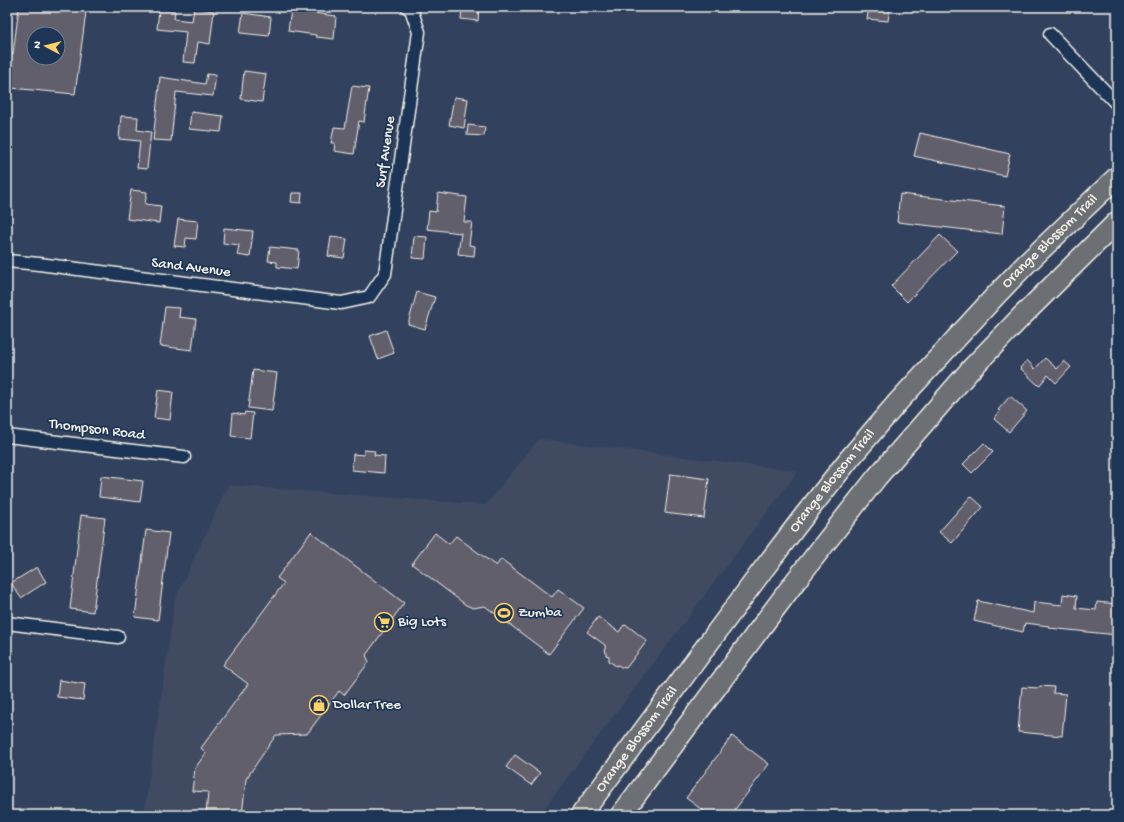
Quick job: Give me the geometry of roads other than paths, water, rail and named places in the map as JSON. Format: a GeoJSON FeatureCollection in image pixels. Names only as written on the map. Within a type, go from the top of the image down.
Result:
{"type":"FeatureCollection","features":[{"type":"Feature","properties":{"kind":"main road","name":"Orange Blossom Trail"},"geometry":{"type":"LineString","coordinates":[[581,815],[759,575],[850,458],[897,403],[1026,264],[1117,177]]}},
{"type":"Feature","properties":{"kind":"main road","name":"Orange Blossom Trail"},"geometry":{"type":"LineString","coordinates":[[621,815],[825,541],[877,477],[971,369],[1117,222]]}},
{"type":"Feature","properties":{"kind":"main road"},"geometry":{"type":"LineString","coordinates":[[947,348],[971,369]]}},
{"type":"Feature","properties":{"kind":"main road"},"geometry":{"type":"LineString","coordinates":[[759,575],[785,594]]}},
{"type":"Feature","properties":{"kind":"main road"},"geometry":{"type":"LineString","coordinates":[[643,732],[670,749]]}},
{"type":"Feature","properties":{"kind":"street","name":"Surf Avenue"},"geometry":{"type":"LineString","coordinates":[[369,297],[385,274],[418,32],[409,8]]}},
{"type":"Feature","properties":{"kind":"street"},"geometry":{"type":"LineString","coordinates":[[1050,34],[1117,104]]}},
{"type":"Feature","properties":{"kind":"street","name":"Sand Avenue"},"geometry":{"type":"LineString","coordinates":[[7,261],[341,303],[369,297]]}},
{"type":"Feature","properties":{"kind":"street","name":"Thompson Road"},"geometry":{"type":"LineString","coordinates":[[7,436],[184,457]]}},
{"type":"Feature","properties":{"kind":"street"},"geometry":{"type":"LineString","coordinates":[[7,623],[118,637]]}},
{"type":"Feature","properties":{"kind":"place","name":"Zumba"},"geometry":{"type":"Point","coordinates":[504,613]}},
{"type":"Feature","properties":{"kind":"place","name":"Big Lots"},"geometry":{"type":"Point","coordinates":[384,622]}},
{"type":"Feature","properties":{"kind":"place","name":"Dollar Tree"},"geometry":{"type":"Point","coordinates":[319,705]}}]}
